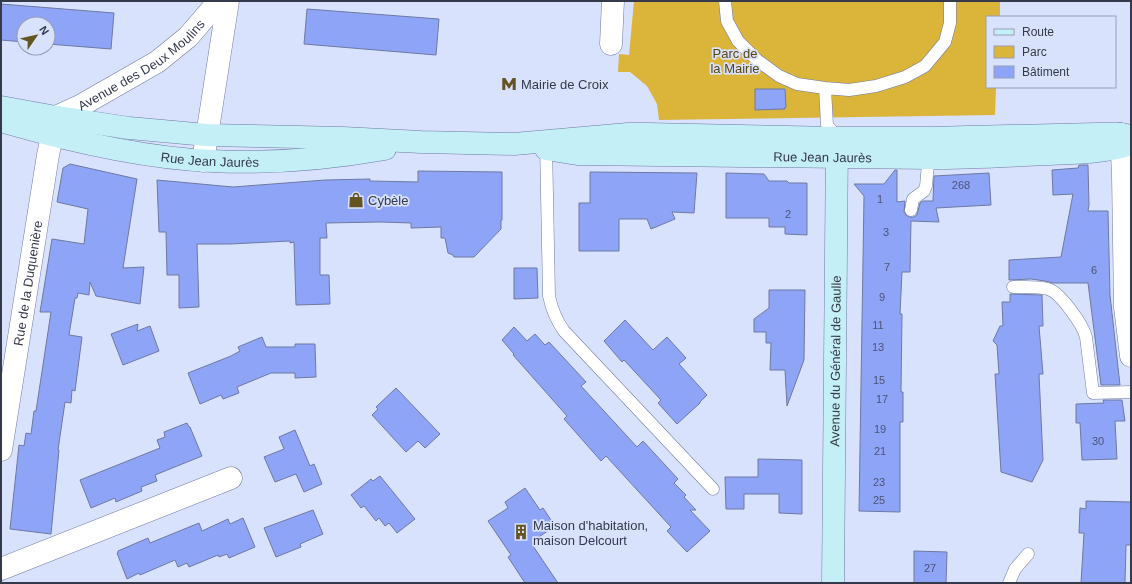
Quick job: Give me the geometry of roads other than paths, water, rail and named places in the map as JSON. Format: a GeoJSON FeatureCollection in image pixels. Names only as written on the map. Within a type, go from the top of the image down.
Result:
{"type":"FeatureCollection","features":[{"type":"Feature","properties":{"kind":"main road","name":"Rue Jean Jaurès"},"geometry":{"type":"LineString","coordinates":[[1,107],[132,152],[203,160],[263,162],[319,158],[364,153],[422,142]]}},
{"type":"Feature","properties":{"kind":"main road","name":"Rue Jean Jaurès"},"geometry":{"type":"LineString","coordinates":[[1,121],[54,126],[207,135],[546,145],[577,154],[837,148],[929,148],[972,158],[1097,152],[1126,140]]}},
{"type":"Feature","properties":{"kind":"main road","name":"Avenue du Général de Gaulle"},"geometry":{"type":"LineString","coordinates":[[833,583],[837,148]]}},
{"type":"Feature","properties":{"kind":"street","name":"Avenue des Deux Moulins"},"geometry":{"type":"LineString","coordinates":[[54,126],[80,106],[157,62],[188,37],[218,1]]}},
{"type":"Feature","properties":{"kind":"street","name":"Avenue des Deux Moulins"},"geometry":{"type":"LineString","coordinates":[[203,160],[228,1]]}},
{"type":"Feature","properties":{"kind":"street"},"geometry":{"type":"LineString","coordinates":[[611,44],[613,1]]}},
{"type":"Feature","properties":{"kind":"street","name":"Rue de la Duquenière"},"geometry":{"type":"LineString","coordinates":[[1,450],[54,126]]}},
{"type":"Feature","properties":{"kind":"street"},"geometry":{"type":"LineString","coordinates":[[1126,140],[1123,175],[1124,307],[1131,356]]}},
{"type":"Feature","properties":{"kind":"street"},"geometry":{"type":"LineString","coordinates":[[1,568],[231,478]]}},
{"type":"Feature","properties":{"kind":"lane"},"geometry":{"type":"LineString","coordinates":[[725,1],[727,21],[738,40],[757,60],[779,76],[797,84],[849,90],[876,86],[905,77],[925,66],[945,42],[950,23],[950,1]]}},
{"type":"Feature","properties":{"kind":"lane"},"geometry":{"type":"LineString","coordinates":[[825,88],[827,125],[837,148]]}},
{"type":"Feature","properties":{"kind":"lane"},"geometry":{"type":"LineString","coordinates":[[546,145],[549,296],[551,308],[556,320],[569,337],[713,489]]}},
{"type":"Feature","properties":{"kind":"lane"},"geometry":{"type":"LineString","coordinates":[[911,210],[913,199],[924,191],[926,186],[929,148]]}},
{"type":"Feature","properties":{"kind":"lane"},"geometry":{"type":"LineString","coordinates":[[1013,287],[1046,288],[1051,290],[1056,293],[1078,319],[1085,331],[1093,393],[1131,392]]}},
{"type":"Feature","properties":{"kind":"lane"},"geometry":{"type":"LineString","coordinates":[[1009,583],[1015,569],[1028,554]]}},
{"type":"Feature","properties":{"kind":"place","name":"Mairie de Croix"},"geometry":{"type":"Point","coordinates":[509,84]}},
{"type":"Feature","properties":{"kind":"place","name":"Cybèle"},"geometry":{"type":"Point","coordinates":[356,200]}},
{"type":"Feature","properties":{"kind":"place","name":"Maison d'habitation, maison Delcourt"},"geometry":{"type":"Point","coordinates":[521,532]}},
{"type":"Feature","properties":{"kind":"park label","name":"Parc de la Mairie"},"geometry":{"type":"Point","coordinates":[735,60]}}]}
